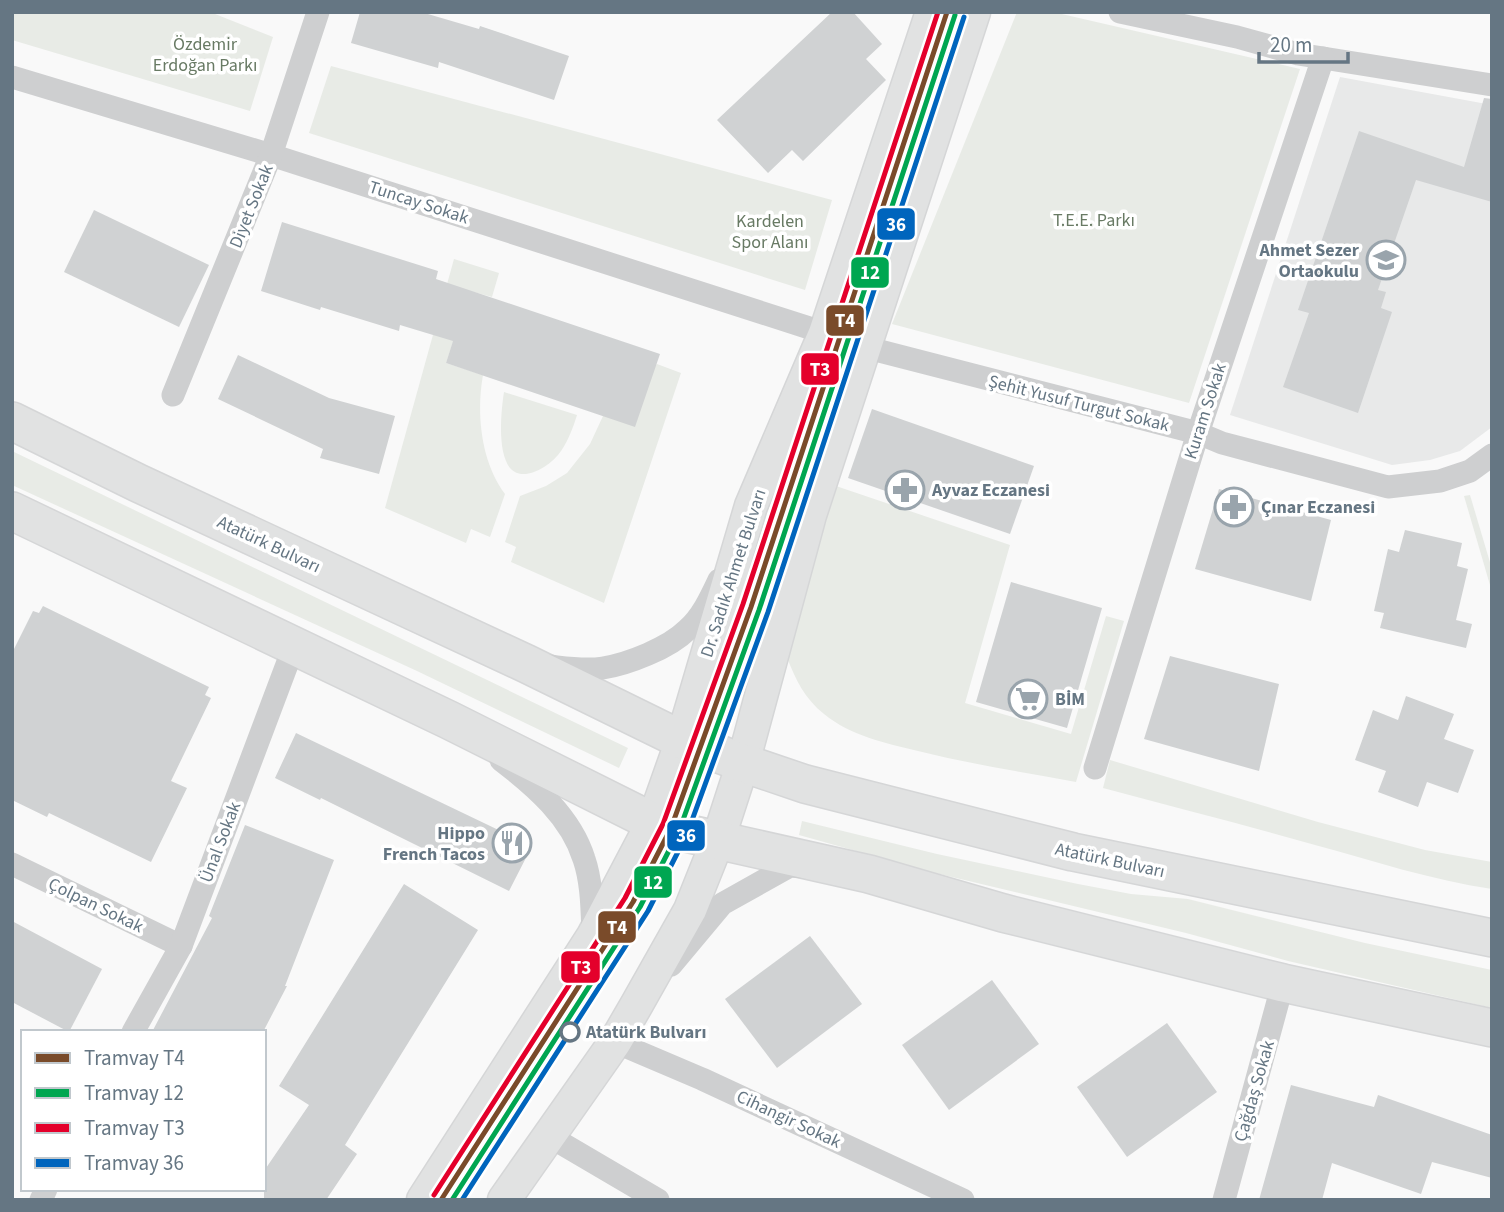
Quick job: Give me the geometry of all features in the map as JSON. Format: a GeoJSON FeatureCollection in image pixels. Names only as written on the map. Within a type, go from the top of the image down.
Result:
{"type":"FeatureCollection","features":[{"type":"Feature","properties":{"kind":"main road","name":"Dr. Sadık Ahmet Bulvarı"},"geometry":{"type":"LineString","coordinates":[[423,1200],[593,936],[653,822],[682,740],[751,506],[825,333],[932,12]]}},
{"type":"Feature","properties":{"kind":"main road"},"geometry":{"type":"LineString","coordinates":[[504,1200],[615,1042],[690,910],[718,840],[743,763],[810,515],[974,12]]}},
{"type":"Feature","properties":{"kind":"main road","name":"Atatürk Bulvarı"},"geometry":{"type":"LineString","coordinates":[[12,421],[682,740],[743,763],[815,786],[1073,852],[1492,938]]}},
{"type":"Feature","properties":{"kind":"main road"},"geometry":{"type":"LineString","coordinates":[[12,511],[449,720],[653,822],[718,840],[869,874],[1003,913],[1283,983],[1492,1028]]}},
{"type":"Feature","properties":{"kind":"street","name":"Diyet Sokak"},"geometry":{"type":"LineString","coordinates":[[173,395],[271,155],[318,12]]}},
{"type":"Feature","properties":{"kind":"street"},"geometry":{"type":"LineString","coordinates":[[1119,12],[1237,37],[1298,54],[1492,85]]}},
{"type":"Feature","properties":{"kind":"street","name":"Kuram Sokak"},"geometry":{"type":"LineString","coordinates":[[1095,768],[1198,433],[1323,58]]}},
{"type":"Feature","properties":{"kind":"street","name":"Tuncay Sokak"},"geometry":{"type":"LineString","coordinates":[[12,77],[271,155],[825,333]]}},
{"type":"Feature","properties":{"kind":"street","name":"Şehit Yusuf Turgut Sokak"},"geometry":{"type":"LineString","coordinates":[[864,346],[1198,433],[1222,443],[1388,487],[1440,481],[1470,471],[1492,455]]}},
{"type":"Feature","properties":{"kind":"street"},"geometry":{"type":"LineString","coordinates":[[527,664],[576,669],[604,668],[660,648],[688,630],[710,600],[751,506]]}},
{"type":"Feature","properties":{"kind":"street","name":"Ünal Sokak"},"geometry":{"type":"LineString","coordinates":[[134,1030],[181,946],[294,646]]}},
{"type":"Feature","properties":{"kind":"street"},"geometry":{"type":"LineString","coordinates":[[449,720],[526,779],[568,822],[584,859],[592,901],[593,936]]}},
{"type":"Feature","properties":{"kind":"street","name":"Çolpan Sokak"},"geometry":{"type":"LineString","coordinates":[[12,864],[181,946]]}},
{"type":"Feature","properties":{"kind":"street"},"geometry":{"type":"LineString","coordinates":[[637,1004],[722,904],[790,866],[869,874]]}},
{"type":"Feature","properties":{"kind":"street","name":"Çağdaş Sokak"},"geometry":{"type":"LineString","coordinates":[[1223,1200],[1283,983]]}},
{"type":"Feature","properties":{"kind":"street","name":"Cihangir Sokak"},"geometry":{"type":"LineString","coordinates":[[615,1042],[702,1079],[963,1200]]}},
{"type":"Feature","properties":{"kind":"street"},"geometry":{"type":"LineString","coordinates":[[549,1136],[658,1200]]}},
{"type":"Feature","properties":{"kind":"shaded area","name":"Ahmet Sezer Ortaokulu"},"geometry":{"type":"Polygon","coordinates":[[[1340,77],[1492,105],[1492,427],[1460,451],[1430,460],[1392,465],[1230,415],[1340,77]]]}},
{"type":"Feature","properties":{"kind":"green space","name":"Özdemir Erdoğan Parkı"},"geometry":{"type":"Polygon","coordinates":[[[12,12],[210,12],[273,37],[250,111],[12,40],[12,12]]]}},
{"type":"Feature","properties":{"kind":"green space","name":"T.E.E. Parkı"},"geometry":{"type":"Polygon","coordinates":[[[1017,12],[1053,12],[1300,69],[1189,403],[892,324],[1017,12]]]}},
{"type":"Feature","properties":{"kind":"green space","name":"Kardelen Spor Alanı"},"geometry":{"type":"Polygon","coordinates":[[[331,66],[832,200],[805,290],[309,133],[331,66]]]}},
{"type":"Feature","properties":{"kind":"green space"},"geometry":{"type":"Polygon","coordinates":[[[454,259],[499,273],[492,297],[470,291],[446,363],[483,375],[480,406],[482,437],[490,467],[505,494],[490,537],[471,529],[466,543],[385,508],[454,259]]]}},
{"type":"Feature","properties":{"kind":"green space"},"geometry":{"type":"Polygon","coordinates":[[[657,364],[681,373],[604,603],[511,562],[516,547],[505,542],[520,496],[546,486],[567,473],[590,444],[603,416],[657,364]]]}},
{"type":"Feature","properties":{"kind":"green space"},"geometry":{"type":"Polygon","coordinates":[[[504,392],[577,415],[561,451],[554,460],[535,472],[515,472],[506,461],[501,431],[504,392]]]}},
{"type":"Feature","properties":{"kind":"green space"},"geometry":{"type":"Polygon","coordinates":[[[12,451],[628,748],[619,768],[417,671],[12,485],[12,451]]]}},
{"type":"Feature","properties":{"kind":"green space"},"geometry":{"type":"Polygon","coordinates":[[[836,486],[1010,545],[965,703],[1071,734],[1106,616],[1124,621],[1076,782],[957,760],[881,742],[834,722],[811,702],[797,681],[787,657],[836,486]]]}},
{"type":"Feature","properties":{"kind":"green space"},"geometry":{"type":"Polygon","coordinates":[[[1470,495],[1492,569],[1492,592],[1464,496],[1470,495]]]}},
{"type":"Feature","properties":{"kind":"green space"},"geometry":{"type":"Polygon","coordinates":[[[1110,760],[1318,822],[1425,850],[1492,862],[1492,889],[1425,875],[1103,788],[1110,760]]]}},
{"type":"Feature","properties":{"kind":"green space"},"geometry":{"type":"Polygon","coordinates":[[[802,821],[937,854],[1078,884],[1131,894],[1188,899],[1365,943],[1492,970],[1492,1008],[1288,961],[1186,933],[931,872],[799,835],[802,821]]]}},
{"type":"Feature","properties":{"kind":"building"},"geometry":{"type":"Polygon","coordinates":[[[360,12],[421,12],[479,29],[480,26],[569,56],[554,100],[439,62],[438,68],[351,43],[360,12]]]}},
{"type":"Feature","properties":{"kind":"building"},"geometry":{"type":"Polygon","coordinates":[[[832,12],[853,12],[882,44],[866,59],[886,80],[803,161],[792,150],[768,173],[717,120],[832,12]]]}},
{"type":"Feature","properties":{"kind":"building"},"geometry":{"type":"Polygon","coordinates":[[[1484,98],[1492,99],[1492,202],[1416,180],[1378,290],[1386,292],[1381,308],[1392,312],[1358,413],[1283,387],[1309,313],[1298,310],[1359,131],[1464,167],[1484,98]]]}},
{"type":"Feature","properties":{"kind":"building"},"geometry":{"type":"Polygon","coordinates":[[[94,210],[209,265],[179,327],[64,272],[94,210]]]}},
{"type":"Feature","properties":{"kind":"building"},"geometry":{"type":"Polygon","coordinates":[[[282,222],[438,271],[436,279],[660,354],[635,427],[446,363],[453,341],[400,325],[399,331],[261,291],[282,222]]]}},
{"type":"Feature","properties":{"kind":"building"},"geometry":{"type":"Polygon","coordinates":[[[238,355],[329,398],[395,416],[379,474],[320,458],[323,449],[218,399],[238,355]]]}},
{"type":"Feature","properties":{"kind":"building"},"geometry":{"type":"Polygon","coordinates":[[[872,409],[1034,466],[1010,534],[848,478],[872,409]]]}},
{"type":"Feature","properties":{"kind":"building"},"geometry":{"type":"Polygon","coordinates":[[[1219,489],[1331,520],[1311,601],[1195,569],[1219,489]]]}},
{"type":"Feature","properties":{"kind":"building"},"geometry":{"type":"Polygon","coordinates":[[[1405,530],[1462,543],[1457,566],[1468,569],[1456,620],[1472,624],[1466,648],[1380,628],[1384,613],[1374,611],[1388,549],[1399,552],[1405,530]]]}},
{"type":"Feature","properties":{"kind":"building"},"geometry":{"type":"Polygon","coordinates":[[[1011,582],[1102,608],[1067,728],[976,702],[1011,582]]]}},
{"type":"Feature","properties":{"kind":"building"},"geometry":{"type":"Polygon","coordinates":[[[43,606],[209,687],[205,695],[211,698],[171,781],[187,788],[151,862],[49,813],[47,817],[12,800],[12,653],[33,611],[39,613],[43,606]]]}},
{"type":"Feature","properties":{"kind":"building"},"geometry":{"type":"Polygon","coordinates":[[[1170,656],[1279,684],[1259,771],[1144,739],[1170,656]]]}},
{"type":"Feature","properties":{"kind":"building"},"geometry":{"type":"Polygon","coordinates":[[[1406,696],[1454,714],[1444,739],[1474,750],[1458,793],[1427,782],[1418,807],[1378,792],[1386,771],[1355,760],[1373,710],[1398,720],[1406,696]]]}},
{"type":"Feature","properties":{"kind":"building"},"geometry":{"type":"Polygon","coordinates":[[[296,733],[532,846],[509,891],[275,778],[296,733]]]}},
{"type":"Feature","properties":{"kind":"building"},"geometry":{"type":"Polygon","coordinates":[[[245,825],[334,860],[287,986],[264,1030],[153,1030],[212,918],[209,916],[245,825]]]}},
{"type":"Feature","properties":{"kind":"building"},"geometry":{"type":"Polygon","coordinates":[[[404,884],[478,930],[345,1145],[357,1154],[326,1200],[264,1200],[266,1168],[309,1105],[279,1086],[404,884]]]}},
{"type":"Feature","properties":{"kind":"building"},"geometry":{"type":"Polygon","coordinates":[[[12,921],[102,969],[70,1030],[65,1030],[12,1002],[12,921]]]}},
{"type":"Feature","properties":{"kind":"building"},"geometry":{"type":"Polygon","coordinates":[[[810,936],[862,1004],[777,1068],[725,999],[810,936]]]}},
{"type":"Feature","properties":{"kind":"building"},"geometry":{"type":"Polygon","coordinates":[[[992,980],[1039,1044],[949,1110],[902,1045],[992,980]]]}},
{"type":"Feature","properties":{"kind":"building"},"geometry":{"type":"Polygon","coordinates":[[[1167,1023],[1217,1092],[1127,1157],[1077,1087],[1167,1023]]]}},
{"type":"Feature","properties":{"kind":"building"},"geometry":{"type":"Polygon","coordinates":[[[1291,1085],[1374,1107],[1378,1095],[1492,1135],[1492,1178],[1432,1162],[1421,1194],[1332,1163],[1322,1200],[1259,1200],[1291,1085]]]}},
{"type":"Feature","properties":{"kind":"tram line","name":"T3"},"geometry":{"type":"LineString","coordinates":[[434,1195],[625,898],[663,824],[743,604],[938,12]]}},
{"type":"Feature","properties":{"kind":"tram line","name":"T4"},"geometry":{"type":"LineString","coordinates":[[441,1200],[633,902],[671,828],[751,607],[947,12]]}},
{"type":"Feature","properties":{"kind":"tram line","name":"12"},"geometry":{"type":"LineString","coordinates":[[452,1200],[640,907],[679,831],[759,610],[955,15]]}},
{"type":"Feature","properties":{"kind":"tram line","name":"36"},"geometry":{"type":"LineString","coordinates":[[462,1200],[648,911],[687,834],[768,612],[964,17]]}},
{"type":"Feature","properties":{"kind":"place","name":"Ahmet Sezer Ortaokulu"},"geometry":{"type":"Point","coordinates":[1386,260]}},
{"type":"Feature","properties":{"kind":"place","name":"Ayvaz Eczanesi"},"geometry":{"type":"Point","coordinates":[905,490]}},
{"type":"Feature","properties":{"kind":"place","name":"Çınar Eczanesi"},"geometry":{"type":"Point","coordinates":[1234,507]}},
{"type":"Feature","properties":{"kind":"place","name":"BİM"},"geometry":{"type":"Point","coordinates":[1028,699]}},
{"type":"Feature","properties":{"kind":"place","name":"Hippo French Tacos"},"geometry":{"type":"Point","coordinates":[512,843]}},
{"type":"Feature","properties":{"kind":"place","name":"Atatürk Bulvarı"},"geometry":{"type":"Point","coordinates":[570,1032]}}]}
